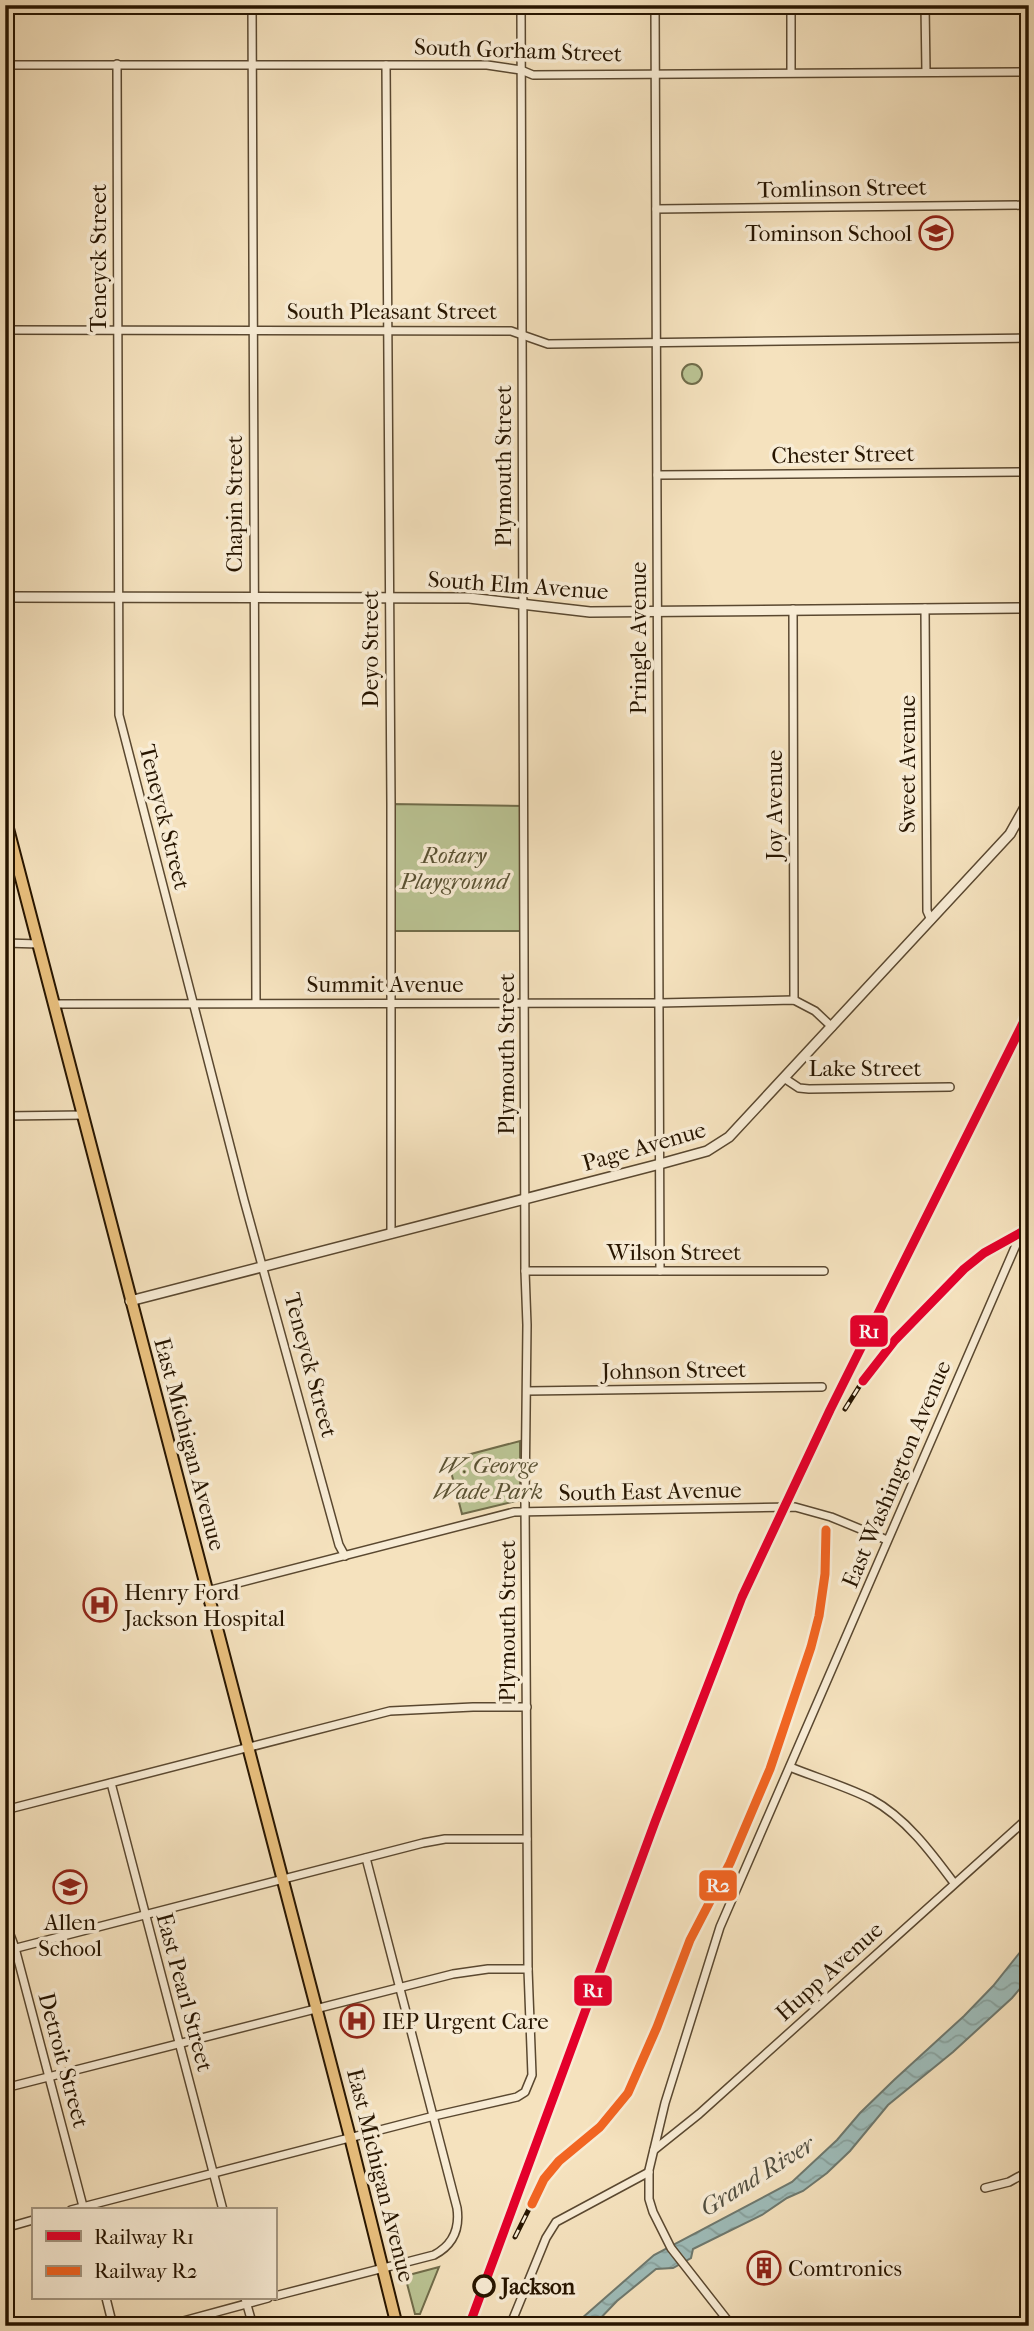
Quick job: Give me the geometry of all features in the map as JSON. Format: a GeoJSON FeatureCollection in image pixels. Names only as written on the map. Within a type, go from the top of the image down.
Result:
{"type":"FeatureCollection","features":[{"type":"Feature","properties":{"kind":"main road","name":"East Michigan Avenue"},"geometry":{"type":"LineString","coordinates":[[5,817],[397,2326]]}},
{"type":"Feature","properties":{"kind":"street","name":"Chapin Street"},"geometry":{"type":"LineString","coordinates":[[251,5],[256,1003]]}},
{"type":"Feature","properties":{"kind":"street","name":"Plymouth Street"},"geometry":{"type":"LineString","coordinates":[[434,2116],[517,2096],[525,2092],[532,2075],[527,1839],[522,5]]}},
{"type":"Feature","properties":{"kind":"street","name":"Pringle Avenue"},"geometry":{"type":"LineString","coordinates":[[655,5],[660,1271]]}},
{"type":"Feature","properties":{"kind":"street"},"geometry":{"type":"LineString","coordinates":[[791,5],[791,72]]}},
{"type":"Feature","properties":{"kind":"street"},"geometry":{"type":"LineString","coordinates":[[925,5],[926,72]]}},
{"type":"Feature","properties":{"kind":"street","name":"Teneyck Street"},"geometry":{"type":"LineString","coordinates":[[117,64],[120,715],[244,1200],[339,1545],[345,1556]]}},
{"type":"Feature","properties":{"kind":"street","name":"South Gorham Street"},"geometry":{"type":"LineString","coordinates":[[5,65],[487,65],[521,70],[533,75],[1029,72]]}},
{"type":"Feature","properties":{"kind":"street","name":"Deyo Street"},"geometry":{"type":"LineString","coordinates":[[386,65],[391,1234]]}},
{"type":"Feature","properties":{"kind":"street","name":"Tomlinson Street"},"geometry":{"type":"LineString","coordinates":[[656,209],[1029,205]]}},
{"type":"Feature","properties":{"kind":"street","name":"South Pleasant Street"},"geometry":{"type":"LineString","coordinates":[[5,330],[511,331],[548,344],[1029,338]]}},
{"type":"Feature","properties":{"kind":"street","name":"Chester Street"},"geometry":{"type":"LineString","coordinates":[[657,475],[1029,472]]}},
{"type":"Feature","properties":{"kind":"street","name":"South Elm Avenue"},"geometry":{"type":"LineString","coordinates":[[5,597],[469,598],[590,612],[1029,608]]}},
{"type":"Feature","properties":{"kind":"street","name":"Sweet Avenue"},"geometry":{"type":"LineString","coordinates":[[925,608],[927,911],[931,920]]}},
{"type":"Feature","properties":{"kind":"street","name":"Joy Avenue"},"geometry":{"type":"LineString","coordinates":[[793,609],[794,1000]]}},
{"type":"Feature","properties":{"kind":"street","name":"Page Avenue"},"geometry":{"type":"LineString","coordinates":[[130,1301],[660,1164],[707,1151],[722,1143],[1025,818],[1029,800]]}},
{"type":"Feature","properties":{"kind":"street"},"geometry":{"type":"LineString","coordinates":[[5,943],[39,944]]}},
{"type":"Feature","properties":{"kind":"street"},"geometry":{"type":"LineString","coordinates":[[794,1000],[815,1011],[832,1027]]}},
{"type":"Feature","properties":{"kind":"street","name":"Summit Avenue"},"geometry":{"type":"LineString","coordinates":[[54,1004],[659,1003],[794,1000]]}},
{"type":"Feature","properties":{"kind":"street","name":"Lake Street"},"geometry":{"type":"LineString","coordinates":[[784,1078],[799,1088],[809,1089],[950,1087]]}},
{"type":"Feature","properties":{"kind":"street"},"geometry":{"type":"LineString","coordinates":[[5,1116],[84,1115]]}},
{"type":"Feature","properties":{"kind":"street","name":"East Washington Avenue"},"geometry":{"type":"LineString","coordinates":[[732,2326],[667,2242],[651,2206],[649,2172],[674,2070],[712,1948],[1029,1215]]}},
{"type":"Feature","properties":{"kind":"street","name":"Wilson Street"},"geometry":{"type":"LineString","coordinates":[[525,1271],[824,1272]]}},
{"type":"Feature","properties":{"kind":"street","name":"Johnson Street"},"geometry":{"type":"LineString","coordinates":[[527,1391],[822,1387]]}},
{"type":"Feature","properties":{"kind":"street","name":"South East Avenue"},"geometry":{"type":"LineString","coordinates":[[207,1591],[514,1512],[795,1507],[831,1517],[887,1540]]}},
{"type":"Feature","properties":{"kind":"street"},"geometry":{"type":"LineString","coordinates":[[5,1810],[402,1709],[527,1707]]}},
{"type":"Feature","properties":{"kind":"street"},"geometry":{"type":"LineString","coordinates":[[790,1766],[872,1800],[896,1816],[912,1831],[954,1883]]}},
{"type":"Feature","properties":{"kind":"street","name":"East Pearl Street"},"geometry":{"type":"LineString","coordinates":[[111,1783],[222,2208]]}},
{"type":"Feature","properties":{"kind":"street","name":"Hupp Avenue"},"geometry":{"type":"LineString","coordinates":[[654,2151],[699,2114],[1029,1816]]}},
{"type":"Feature","properties":{"kind":"street"},"geometry":{"type":"LineString","coordinates":[[5,1951],[445,1839],[527,1839]]}},
{"type":"Feature","properties":{"kind":"street"},"geometry":{"type":"LineString","coordinates":[[276,2296],[434,2255],[443,2250],[452,2239],[458,2223],[457,2208],[434,2116],[366,1858]]}},
{"type":"Feature","properties":{"kind":"street","name":"Detroit Street"},"geometry":{"type":"LineString","coordinates":[[5,1921],[15,1948],[83,2208]]}},
{"type":"Feature","properties":{"kind":"street"},"geometry":{"type":"LineString","coordinates":[[5,2088],[399,1987],[479,1970],[528,1969]]}},
{"type":"Feature","properties":{"kind":"street"},"geometry":{"type":"LineString","coordinates":[[87,2208],[434,2116]]}},
{"type":"Feature","properties":{"kind":"street"},"geometry":{"type":"LineString","coordinates":[[985,2188],[1009,2182],[1029,2171]]}},
{"type":"Feature","properties":{"kind":"street"},"geometry":{"type":"LineString","coordinates":[[510,2326],[546,2238],[556,2222],[649,2172]]}},
{"type":"Feature","properties":{"kind":"street"},"geometry":{"type":"LineString","coordinates":[[5,2228],[32,2220]]}},
{"type":"Feature","properties":{"kind":"street"},"geometry":{"type":"LineString","coordinates":[[106,2300],[113,2326]]}},
{"type":"Feature","properties":{"kind":"street"},"geometry":{"type":"LineString","coordinates":[[165,2326],[246,2301],[253,2326]]}},
{"type":"Feature","properties":{"kind":"green space"},"geometry":{"type":"Polygon","coordinates":[[[692,364],[699,367],[702,374],[699,381],[692,384],[685,381],[682,374],[685,367],[692,364]]]}},
{"type":"Feature","properties":{"kind":"green space","name":"Rotary Playground"},"geometry":{"type":"Polygon","coordinates":[[[391,804],[524,806],[524,931],[390,931],[391,804]]]}},
{"type":"Feature","properties":{"kind":"green space","name":"W. George Wade Park"},"geometry":{"type":"Polygon","coordinates":[[[520,1441],[520,1500],[462,1514],[448,1460],[520,1441]]]}},
{"type":"Feature","properties":{"kind":"green space"},"geometry":{"type":"Polygon","coordinates":[[[439,2267],[420,2314],[415,2314],[405,2276],[439,2267]]]}},
{"type":"Feature","properties":{"kind":"water","name":"Grand River"},"geometry":{"type":"Polygon","coordinates":[[[1029,1941],[1029,1978],[1012,1998],[953,2052],[888,2105],[850,2151],[827,2173],[762,2215],[693,2249],[691,2258],[673,2268],[656,2269],[617,2301],[593,2326],[573,2326],[654,2255],[792,2182],[837,2140],[894,2080],[964,2016],[993,1986],[1029,1941]]]}},
{"type":"Feature","properties":{"kind":"railway"},"geometry":{"type":"LineString","coordinates":[[845,1409],[869,1371],[895,1340],[964,1269],[984,1253],[1029,1228]]}},
{"type":"Feature","properties":{"kind":"railway"},"geometry":{"type":"LineString","coordinates":[[515,2237],[544,2179],[559,2161],[609,2117],[628,2093],[637,2074],[690,1940],[721,1882],[770,1769],[819,1616],[825,1574],[826,1530]]}},
{"type":"Feature","properties":{"kind":"rail line","name":"R1"},"geometry":{"type":"LineString","coordinates":[[469,2326],[655,1822],[742,1597],[830,1410],[1029,1011]]}},
{"type":"Feature","properties":{"kind":"rail line","name":"R1"},"geometry":{"type":"LineString","coordinates":[[863,1381],[895,1340],[964,1269],[984,1253],[1029,1228]]}},
{"type":"Feature","properties":{"kind":"rail line","name":"R2"},"geometry":{"type":"LineString","coordinates":[[532,2204],[544,2179],[559,2161],[600,2127],[628,2093],[690,1940],[730,1863],[770,1769],[811,1647],[825,1574],[826,1530]]}},
{"type":"Feature","properties":{"kind":"place","name":"Tominson School"},"geometry":{"type":"Point","coordinates":[936,233]}},
{"type":"Feature","properties":{"kind":"place","name":"Henry Ford Jackson Hospital"},"geometry":{"type":"Point","coordinates":[100,1605]}},
{"type":"Feature","properties":{"kind":"place","name":"Allen School"},"geometry":{"type":"Point","coordinates":[70,1887]}},
{"type":"Feature","properties":{"kind":"place","name":"IEP Urgent Care"},"geometry":{"type":"Point","coordinates":[357,2021]}},
{"type":"Feature","properties":{"kind":"place","name":"Comtronics"},"geometry":{"type":"Point","coordinates":[764,2268]}},
{"type":"Feature","properties":{"kind":"place","name":"Jackson"},"geometry":{"type":"Point","coordinates":[484,2286]}}]}
